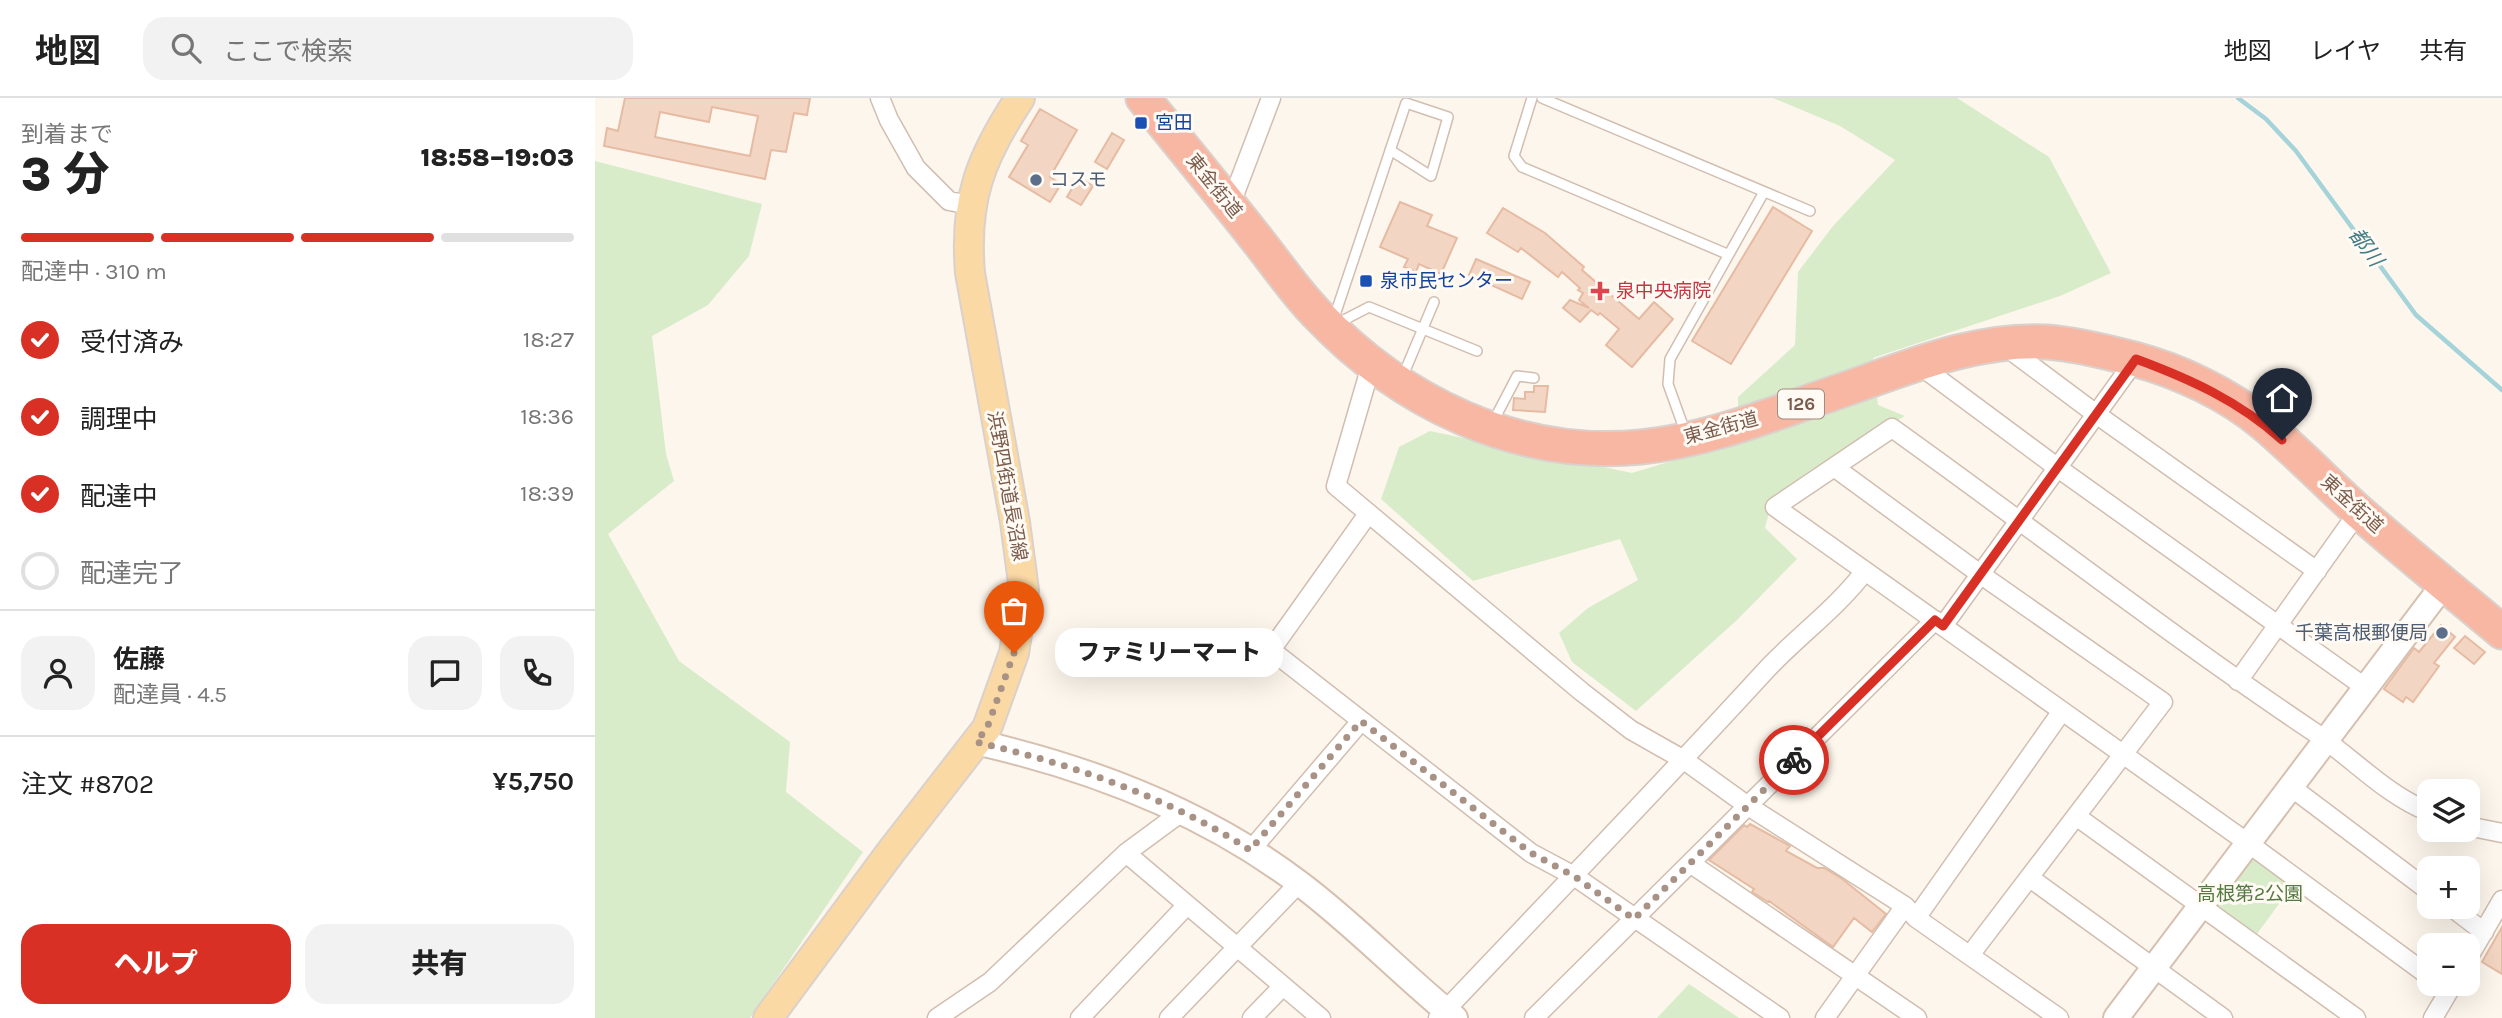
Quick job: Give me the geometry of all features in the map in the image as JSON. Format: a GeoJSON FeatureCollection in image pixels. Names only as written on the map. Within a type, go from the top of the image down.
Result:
{"type":"FeatureCollection","features":[{"type":"Feature","properties":{"kind":"highway","name":"東金街道"},"geometry":{"type":"LineString","coordinates":[[1143,98],[1315,312],[1372,362],[1419,397],[1489,430],[1542,442],[1595,448],[1640,447],[1714,434],[1945,355],[2002,344],[2048,342],[2136,359],[2182,376],[2241,408],[2262,423],[2359,512],[2502,632]]}},
{"type":"Feature","properties":{"kind":"main road","name":"浜野四街道長沼線"},"geometry":{"type":"LineString","coordinates":[[768,1018],[987,728],[1014,653],[1024,590],[967,238],[971,205],[985,158],[999,129],[1020,98]]}},
{"type":"Feature","properties":{"kind":"street"},"geometry":{"type":"LineString","coordinates":[[880,98],[916,168],[949,201],[971,205]]}},
{"type":"Feature","properties":{"kind":"street"},"geometry":{"type":"LineString","coordinates":[[1230,206],[1271,98]]}},
{"type":"Feature","properties":{"kind":"street"},"geometry":{"type":"LineString","coordinates":[[2002,344],[2317,571]]}},
{"type":"Feature","properties":{"kind":"street"},"geometry":{"type":"LineString","coordinates":[[1534,1018],[1748,806],[1939,623],[2020,520],[2136,359]]}},
{"type":"Feature","properties":{"kind":"street"},"geometry":{"type":"LineString","coordinates":[[1372,362],[1336,486],[1630,730],[1684,760],[1748,806],[1911,912],[2059,1018]]}},
{"type":"Feature","properties":{"kind":"street"},"geometry":{"type":"LineString","coordinates":[[1919,364],[2058,468],[2366,688]]}},
{"type":"Feature","properties":{"kind":"street"},"geometry":{"type":"LineString","coordinates":[[2417,805],[2396,795],[2326,740],[2238,681],[1892,428],[1775,507],[2248,843],[2417,967]]}},
{"type":"Feature","properties":{"kind":"street"},"geometry":{"type":"LineString","coordinates":[[1835,467],[2163,702],[1970,955]]}},
{"type":"Feature","properties":{"kind":"street"},"geometry":{"type":"LineString","coordinates":[[2238,681],[2359,512]]}},
{"type":"Feature","properties":{"kind":"street"},"geometry":{"type":"LineString","coordinates":[[1368,514],[1271,650],[1531,853],[1574,876],[1780,1018]]}},
{"type":"Feature","properties":{"kind":"street"},"geometry":{"type":"LineString","coordinates":[[976,742],[1044,760],[1184,811],[1299,883],[1446,1015],[1773,663],[1847,594],[1865,571]]}},
{"type":"Feature","properties":{"kind":"street"},"geometry":{"type":"LineString","coordinates":[[2116,1018],[2444,584]]}},
{"type":"Feature","properties":{"kind":"street"},"geometry":{"type":"LineString","coordinates":[[1825,1018],[1856,975],[1911,912],[2062,711]]}},
{"type":"Feature","properties":{"kind":"street"},"geometry":{"type":"LineString","coordinates":[[1250,850],[1361,721]]}},
{"type":"Feature","properties":{"kind":"street"},"geometry":{"type":"LineString","coordinates":[[2291,787],[2417,882]]}},
{"type":"Feature","properties":{"kind":"street"},"geometry":{"type":"LineString","coordinates":[[937,1018],[990,982],[1126,853],[1184,811]]}},
{"type":"Feature","properties":{"kind":"street"},"geometry":{"type":"LineString","coordinates":[[2076,816],[2356,1018]]}},
{"type":"Feature","properties":{"kind":"street"},"geometry":{"type":"LineString","coordinates":[[2480,829],[2502,833]]}},
{"type":"Feature","properties":{"kind":"street"},"geometry":{"type":"LineString","coordinates":[[1126,853],[1321,1018]]}},
{"type":"Feature","properties":{"kind":"street"},"geometry":{"type":"LineString","coordinates":[[1690,863],[1917,1018]]}},
{"type":"Feature","properties":{"kind":"street"},"geometry":{"type":"LineString","coordinates":[[2030,878],[2223,1018]]}},
{"type":"Feature","properties":{"kind":"street"},"geometry":{"type":"LineString","coordinates":[[1169,1018],[1299,883]]}},
{"type":"Feature","properties":{"kind":"street"},"geometry":{"type":"LineString","coordinates":[[2480,939],[2502,900]]}},
{"type":"Feature","properties":{"kind":"street"},"geometry":{"type":"LineString","coordinates":[[1080,1018],[1187,905]]}},
{"type":"Feature","properties":{"kind":"street"},"geometry":{"type":"LineString","coordinates":[[2467,919],[2484,932]]}},
{"type":"Feature","properties":{"kind":"street"},"geometry":{"type":"LineString","coordinates":[[1251,1018],[1283,986]]}},
{"type":"Feature","properties":{"kind":"street"},"geometry":{"type":"LineString","coordinates":[[2433,1018],[2443,996]]}},
{"type":"Feature","properties":{"kind":"lane"},"geometry":{"type":"LineString","coordinates":[[1532,98],[1514,156],[1522,167],[1727,254]]}},
{"type":"Feature","properties":{"kind":"lane"},"geometry":{"type":"LineString","coordinates":[[1542,98],[1809,212]]}},
{"type":"Feature","properties":{"kind":"lane"},"geometry":{"type":"LineString","coordinates":[[1331,327],[1406,103],[1448,117],[1431,176],[1391,150]]}},
{"type":"Feature","properties":{"kind":"lane"},"geometry":{"type":"LineString","coordinates":[[1687,439],[1668,384],[1670,359],[1764,192]]}},
{"type":"Feature","properties":{"kind":"lane"},"geometry":{"type":"LineString","coordinates":[[1400,383],[1434,302]]}},
{"type":"Feature","properties":{"kind":"lane"},"geometry":{"type":"LineString","coordinates":[[1331,327],[1369,307],[1477,351]]}},
{"type":"Feature","properties":{"kind":"lane"},"geometry":{"type":"LineString","coordinates":[[1489,430],[1517,376],[1534,378]]}},
{"type":"Feature","properties":{"kind":"green space"},"geometry":{"type":"Polygon","coordinates":[[[1773,98],[1957,98],[2049,157],[2111,273],[2060,296],[1873,358],[1878,405],[1905,416],[1809,471],[1773,497],[1765,528],[1797,559],[1737,620],[1636,711],[1572,662],[1559,633],[1588,608],[1638,580],[1620,539],[1473,581],[1381,499],[1399,447],[1430,431],[1632,473],[1738,441],[1738,397],[1795,345],[1798,272],[1833,226],[1895,160],[1840,126],[1773,98]]]}},
{"type":"Feature","properties":{"kind":"green space"},"geometry":{"type":"Polygon","coordinates":[[[595,161],[762,204],[749,256],[708,305],[652,336],[666,454],[674,481],[608,534],[679,661],[790,742],[786,792],[863,852],[750,1018],[595,1018],[595,161]]]}},
{"type":"Feature","properties":{"kind":"green space","name":"高根第2公園"},"geometry":{"type":"Polygon","coordinates":[[[2246,851],[2293,885],[2254,938],[2207,903],[2246,851]]]}},
{"type":"Feature","properties":{"kind":"green space"},"geometry":{"type":"Polygon","coordinates":[[[1689,984],[1739,1018],[1657,1018],[1689,984]]]}},
{"type":"Feature","properties":{"kind":"building"},"geometry":{"type":"Polygon","coordinates":[[[625,98],[810,98],[807,115],[794,113],[786,152],[771,150],[765,179],[604,146],[607,128],[618,131],[625,98]],[[712,107],[709,122],[660,112],[655,137],[750,156],[758,116],[712,107]]]}},
{"type":"Feature","properties":{"kind":"building"},"geometry":{"type":"Polygon","coordinates":[[[1040,109],[1077,130],[1050,177],[1061,184],[1050,202],[1009,177],[1028,145],[1021,141],[1040,109]]]}},
{"type":"Feature","properties":{"kind":"building"},"geometry":{"type":"Polygon","coordinates":[[[1112,133],[1124,140],[1107,169],[1095,162],[1112,133]]]}},
{"type":"Feature","properties":{"kind":"building"},"geometry":{"type":"Polygon","coordinates":[[[1079,177],[1093,186],[1081,205],[1067,197],[1079,177]]]}},
{"type":"Feature","properties":{"kind":"building"},"geometry":{"type":"Polygon","coordinates":[[[1400,202],[1432,215],[1427,226],[1457,238],[1441,274],[1419,264],[1416,272],[1404,267],[1408,259],[1380,247],[1400,202]]]}},
{"type":"Feature","properties":{"kind":"building"},"geometry":{"type":"Polygon","coordinates":[[[1773,207],[1812,231],[1731,364],[1692,341],[1773,207]]]}},
{"type":"Feature","properties":{"kind":"building"},"geometry":{"type":"Polygon","coordinates":[[[1503,208],[1545,233],[1584,267],[1582,270],[1639,319],[1654,302],[1673,319],[1632,367],[1606,345],[1619,329],[1600,313],[1598,315],[1591,310],[1580,322],[1563,308],[1570,300],[1589,308],[1579,300],[1583,293],[1578,290],[1580,288],[1562,272],[1558,277],[1521,248],[1518,252],[1487,233],[1503,208]]]}},
{"type":"Feature","properties":{"kind":"building"},"geometry":{"type":"Polygon","coordinates":[[[1476,259],[1530,282],[1522,299],[1469,275],[1476,259]]]}},
{"type":"Feature","properties":{"kind":"building"},"geometry":{"type":"Polygon","coordinates":[[[1534,386],[1548,386],[1545,412],[1513,410],[1514,398],[1525,399],[1525,392],[1534,392],[1534,386]]]}},
{"type":"Feature","properties":{"kind":"building"},"geometry":{"type":"Polygon","coordinates":[[[2441,625],[2455,637],[2434,663],[2439,666],[2413,702],[2406,697],[2403,702],[2384,689],[2414,648],[2419,652],[2441,625]]]}},
{"type":"Feature","properties":{"kind":"building"},"geometry":{"type":"Polygon","coordinates":[[[2465,636],[2485,652],[2474,664],[2454,648],[2465,636]]]}},
{"type":"Feature","properties":{"kind":"building"},"geometry":{"type":"Polygon","coordinates":[[[1750,824],[1790,846],[1786,851],[1841,878],[1886,914],[1872,932],[1854,918],[1833,947],[1769,901],[1752,892],[1754,889],[1709,860],[1744,825],[1747,827],[1750,824]]]}},
{"type":"Feature","properties":{"kind":"building"},"geometry":{"type":"Polygon","coordinates":[[[2502,927],[2502,974],[2482,962],[2502,927]]]}},
{"type":"Feature","properties":{"kind":"waterway","name":"都川"},"geometry":{"type":"LineString","coordinates":[[2238,98],[2266,119],[2296,151],[2416,315],[2502,390]]}},
{"type":"Feature","properties":{"kind":"way so far"},"geometry":{"type":"LineString","coordinates":[[1014,653],[987,728],[976,742],[1018,752],[1121,786],[1184,811],[1250,850],[1361,721],[1531,853],[1574,876],[1634,919],[1794,760]]}},
{"type":"Feature","properties":{"kind":"place","name":"宮田"},"geometry":{"type":"Point","coordinates":[1141,123]}},
{"type":"Feature","properties":{"kind":"place","name":"コスモ"},"geometry":{"type":"Point","coordinates":[1036,180]}},
{"type":"Feature","properties":{"kind":"place","name":"泉市民センター"},"geometry":{"type":"Point","coordinates":[1366,281]}},
{"type":"Feature","properties":{"kind":"place","name":"泉中央病院"},"geometry":{"type":"Point","coordinates":[1600,291]}},
{"type":"Feature","properties":{"kind":"place","name":"千葉高根郵便局"},"geometry":{"type":"Point","coordinates":[2442,633]}},
{"type":"Feature","properties":{"kind":"place","name":"ファミリーマート"},"geometry":{"type":"Point","coordinates":[1014,653]}},
{"type":"Feature","properties":{"kind":"route"},"geometry":{"type":"LineString","coordinates":[[1794,760],[1935,620],[1943,626],[2136,359],[2182,376],[2230,400],[2282,440]]}}]}
